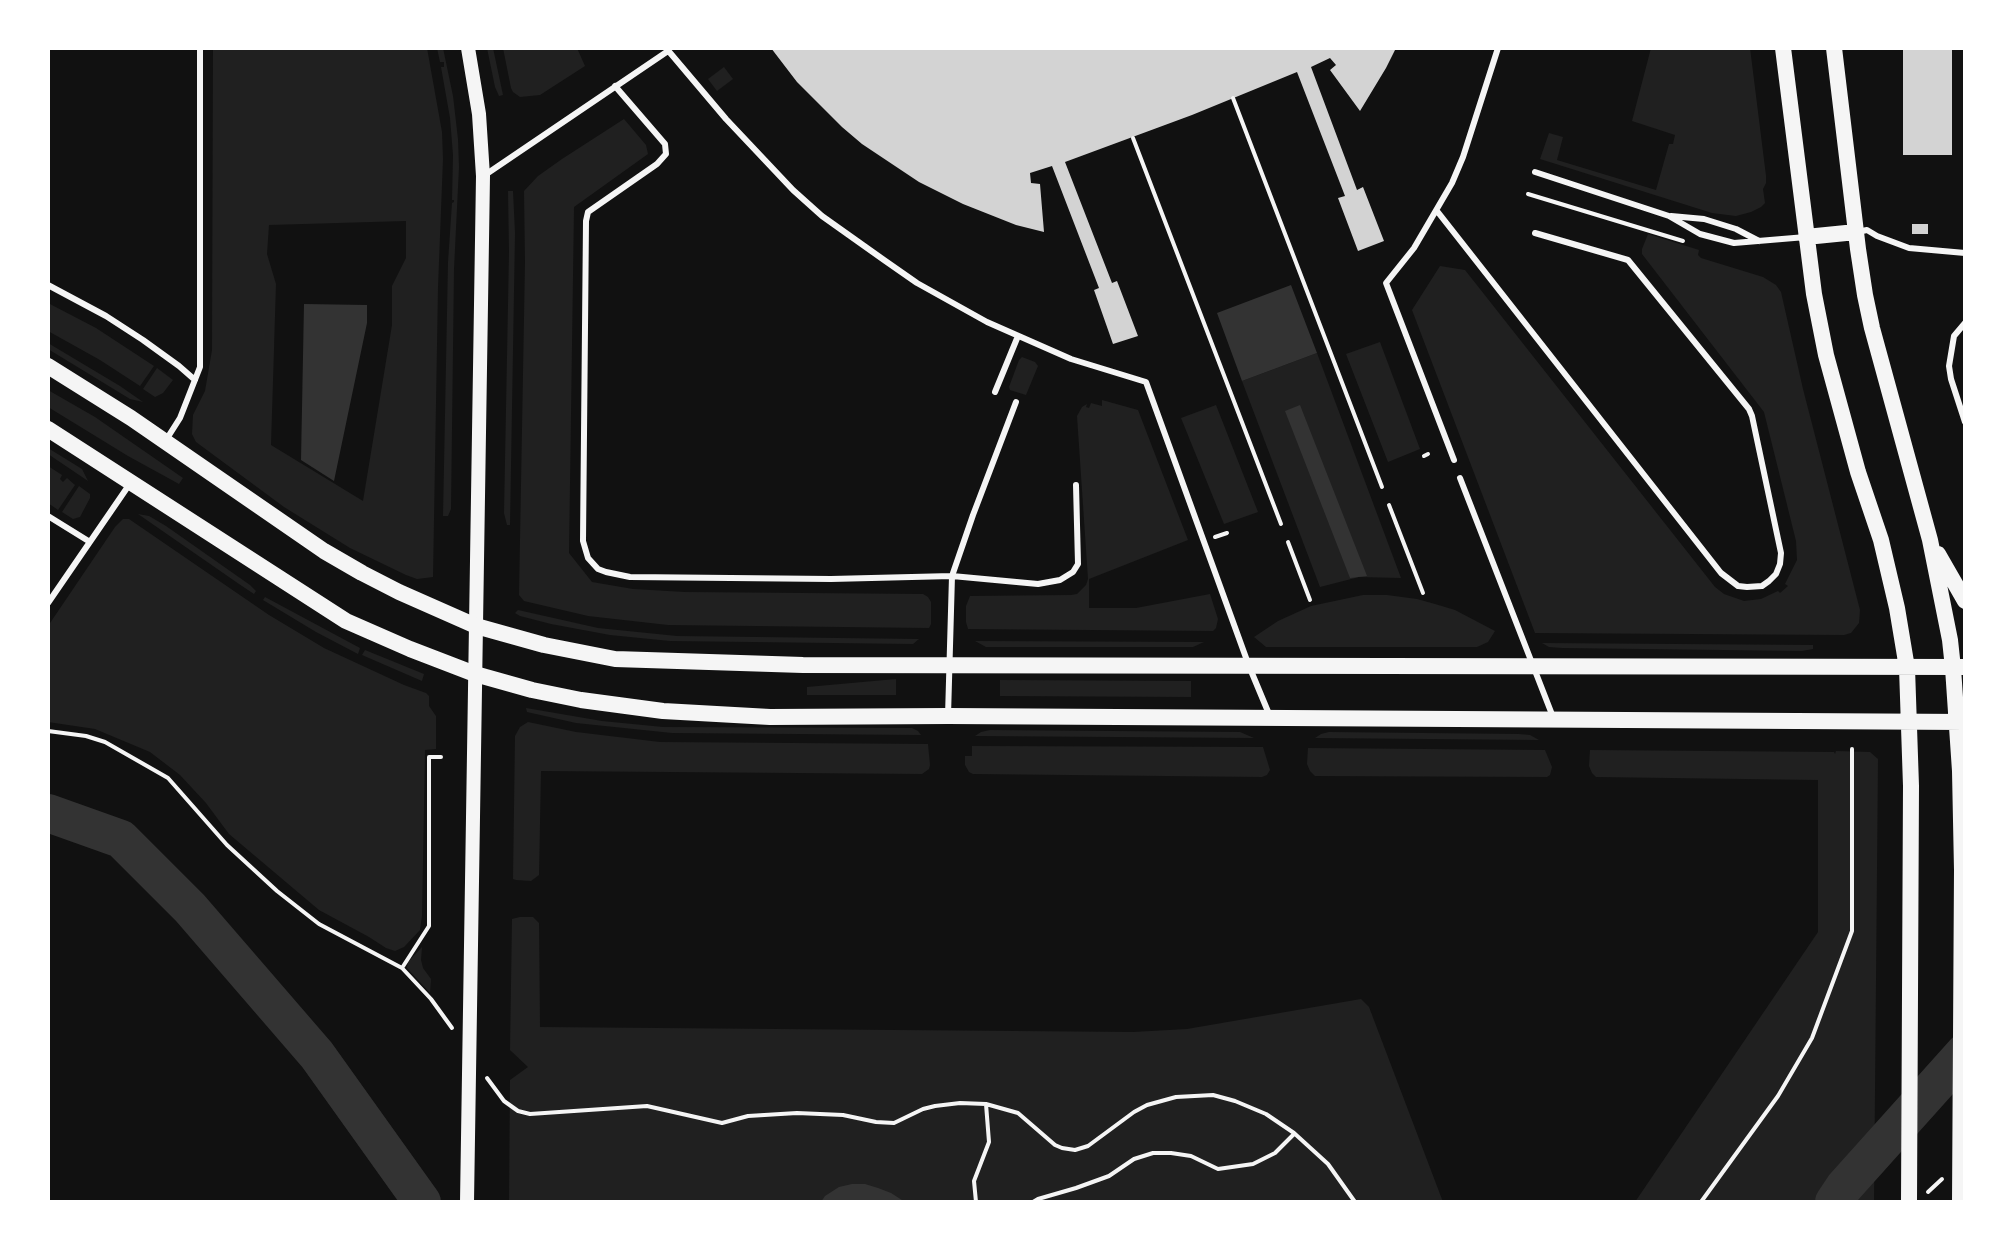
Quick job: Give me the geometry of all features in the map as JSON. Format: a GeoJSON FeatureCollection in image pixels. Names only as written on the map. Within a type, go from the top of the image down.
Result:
{"type":"FeatureCollection","features":[{"type":"Feature","properties":{"kind":"main road"},"geometry":{"type":"LineString","coordinates":[[1783,48],[1806,237],[1826,355],[1858,472],[1881,540],[1907,668],[1912,919],[1909,1202]]}},
{"type":"Feature","properties":{"kind":"main road"},"geometry":{"type":"LineString","coordinates":[[1834,48],[1862,231],[1872,328],[1930,540],[1950,640],[1959,668],[1964,863],[1960,1202]]}},
{"type":"Feature","properties":{"kind":"main road"},"geometry":{"type":"LineString","coordinates":[[1806,237],[1862,231]]}},
{"type":"Feature","properties":{"kind":"main road"},"geometry":{"type":"LineString","coordinates":[[48,366],[131,418],[324,551],[399,592],[476,626],[544,645],[615,659],[803,665],[1959,668]]}},
{"type":"Feature","properties":{"kind":"main road"},"geometry":{"type":"LineString","coordinates":[[48,429],[346,621],[475,674],[581,700],[663,711],[770,717],[1960,722]]}},
{"type":"Feature","properties":{"kind":"main road"},"geometry":{"type":"LineString","coordinates":[[1930,540],[1965,601]]}},
{"type":"Feature","properties":{"kind":"street"},"geometry":{"type":"LineString","coordinates":[[467,1202],[483,176],[479,114],[468,48]]}},
{"type":"Feature","properties":{"kind":"lane"},"geometry":{"type":"LineString","coordinates":[[165,442],[180,418],[200,367],[200,48]]}},
{"type":"Feature","properties":{"kind":"lane"},"geometry":{"type":"LineString","coordinates":[[1454,460],[1386,283],[1414,248],[1437,211],[1463,157],[1498,48]]}},
{"type":"Feature","properties":{"kind":"lane"},"geometry":{"type":"LineString","coordinates":[[483,176],[667,49],[742,137],[793,190],[822,216],[917,283],[964,310],[1071,359],[1146,382],[1270,718]]}},
{"type":"Feature","properties":{"kind":"lane"},"geometry":{"type":"LineString","coordinates":[[615,86],[665,144],[666,154],[657,164],[588,212],[586,221],[583,541],[588,558],[598,569],[630,577],[831,579],[952,576],[1038,584],[1060,580],[1073,572],[1078,564],[1076,485]]}},
{"type":"Feature","properties":{"kind":"lane"},"geometry":{"type":"LineString","coordinates":[[1535,172],[1669,216],[1700,234],[1734,243],[1806,237]]}},
{"type":"Feature","properties":{"kind":"lane"},"geometry":{"type":"LineString","coordinates":[[1437,211],[1721,573],[1738,586],[1762,586],[1776,574],[1781,553],[1749,409],[1628,260],[1535,233]]}},
{"type":"Feature","properties":{"kind":"lane"},"geometry":{"type":"LineString","coordinates":[[1669,216],[1704,219],[1736,229],[1759,241]]}},
{"type":"Feature","properties":{"kind":"lane"},"geometry":{"type":"LineString","coordinates":[[1862,231],[1909,248],[1965,253]]}},
{"type":"Feature","properties":{"kind":"lane"},"geometry":{"type":"LineString","coordinates":[[48,285],[106,316],[195,380]]}},
{"type":"Feature","properties":{"kind":"lane"},"geometry":{"type":"LineString","coordinates":[[1965,323],[1954,336],[1949,373],[1965,422]]}},
{"type":"Feature","properties":{"kind":"lane"},"geometry":{"type":"LineString","coordinates":[[995,392],[1018,336]]}},
{"type":"Feature","properties":{"kind":"lane"},"geometry":{"type":"LineString","coordinates":[[948,716],[952,576],[1016,402]]}},
{"type":"Feature","properties":{"kind":"lane"},"geometry":{"type":"LineString","coordinates":[[1460,478],[1554,719]]}},
{"type":"Feature","properties":{"kind":"lane"},"geometry":{"type":"LineString","coordinates":[[48,603],[131,482]]}},
{"type":"Feature","properties":{"kind":"lane"},"geometry":{"type":"LineString","coordinates":[[48,516],[90,542]]}},
{"type":"Feature","properties":{"kind":"path"},"geometry":{"type":"LineString","coordinates":[[1233,98],[1382,487]]}},
{"type":"Feature","properties":{"kind":"path"},"geometry":{"type":"LineString","coordinates":[[1133,138],[1281,524]]}},
{"type":"Feature","properties":{"kind":"path"},"geometry":{"type":"LineString","coordinates":[[1528,194],[1693,244]]}},
{"type":"Feature","properties":{"kind":"path"},"geometry":{"type":"LineString","coordinates":[[1389,505],[1423,593]]}},
{"type":"Feature","properties":{"kind":"path"},"geometry":{"type":"LineString","coordinates":[[1215,537],[1227,533]]}},
{"type":"Feature","properties":{"kind":"path"},"geometry":{"type":"LineString","coordinates":[[1288,542],[1310,600]]}},
{"type":"Feature","properties":{"kind":"path"},"geometry":{"type":"LineString","coordinates":[[48,731],[105,742],[168,778],[227,845],[298,907],[319,924],[402,968],[431,999],[459,1038]]}},
{"type":"Feature","properties":{"kind":"path"},"geometry":{"type":"LineString","coordinates":[[1701,1202],[1778,1096],[1812,1038],[1852,931],[1852,749]]}},
{"type":"Feature","properties":{"kind":"path"},"geometry":{"type":"LineString","coordinates":[[402,968],[429,926],[429,757],[441,757]]}},
{"type":"Feature","properties":{"kind":"path"},"geometry":{"type":"LineString","coordinates":[[486,1076],[504,1101],[518,1111],[530,1114],[647,1106],[722,1123],[748,1116],[797,1113],[843,1115],[894,1123],[935,1106],[986,1104],[1018,1113],[1055,1145],[1068,1149],[1088,1146],[1147,1105],[1189,1095],[1213,1095],[1266,1114],[1294,1133],[1328,1164],[1355,1202]]}},
{"type":"Feature","properties":{"kind":"path"},"geometry":{"type":"LineString","coordinates":[[976,1202],[974,1181],[989,1142],[986,1104]]}},
{"type":"Feature","properties":{"kind":"path"},"geometry":{"type":"LineString","coordinates":[[1033,1202],[1109,1176],[1134,1159],[1153,1153],[1191,1156],[1218,1169],[1253,1164],[1275,1153],[1294,1133]]}},
{"type":"Feature","properties":{"kind":"shaded area"},"geometry":{"type":"Polygon","coordinates":[[[213,48],[427,48],[442,132],[443,159],[433,577],[417,579],[350,548],[284,507],[196,442],[192,434],[193,415],[205,391],[212,350],[213,48]],[[406,221],[269,225],[267,254],[276,284],[271,445],[363,501],[392,325],[392,286],[406,258],[406,221]]]}},
{"type":"Feature","properties":{"kind":"shaded area"},"geometry":{"type":"Polygon","coordinates":[[[437,48],[443,48],[453,96],[459,167],[454,269],[451,509],[448,516],[443,516],[453,155],[441,67],[444,67],[444,62],[440,62],[437,48]]]}},
{"type":"Feature","properties":{"kind":"shaded area"},"geometry":{"type":"Polygon","coordinates":[[[487,48],[493,48],[503,95],[499,96],[495,87],[487,48]]]}},
{"type":"Feature","properties":{"kind":"shaded area"},"geometry":{"type":"Polygon","coordinates":[[[503,48],[577,48],[585,66],[540,95],[520,97],[511,88],[503,48]]]}},
{"type":"Feature","properties":{"kind":"shaded area"},"geometry":{"type":"Polygon","coordinates":[[[1651,48],[1750,48],[1766,176],[1763,189],[1765,203],[1761,207],[1736,216],[1712,213],[1540,159],[1549,133],[1563,137],[1557,160],[1656,190],[1669,144],[1673,144],[1675,135],[1632,121],[1651,48]]]}},
{"type":"Feature","properties":{"kind":"shaded area"},"geometry":{"type":"Polygon","coordinates":[[[724,67],[733,79],[717,91],[708,79],[724,67]]]}},
{"type":"Feature","properties":{"kind":"shaded area"},"geometry":{"type":"Polygon","coordinates":[[[624,119],[646,145],[648,154],[574,207],[569,553],[592,582],[633,589],[923,594],[931,602],[929,628],[668,625],[588,616],[524,601],[519,595],[524,191],[538,176],[624,119]]]}},
{"type":"Feature","properties":{"kind":"shaded area"},"geometry":{"type":"Polygon","coordinates":[[[508,191],[513,191],[515,233],[510,525],[507,525],[504,513],[508,191]]]}},
{"type":"Feature","properties":{"kind":"shaded area"},"geometry":{"type":"Polygon","coordinates":[[[1648,234],[1699,250],[1701,258],[1763,277],[1781,292],[1860,610],[1859,623],[1851,633],[1535,633],[1412,310],[1440,266],[1465,270],[1715,587],[1744,601],[1780,593],[1788,586],[1785,584],[1797,560],[1796,541],[1764,412],[1642,254],[1648,234]]]}},
{"type":"Feature","properties":{"kind":"shaded area"},"geometry":{"type":"Polygon","coordinates":[[[1291,285],[1317,353],[1242,381],[1217,313],[1291,285]]]}},
{"type":"Feature","properties":{"kind":"shaded area"},"geometry":{"type":"Polygon","coordinates":[[[48,303],[96,328],[154,366],[140,386],[48,331],[48,303]]]}},
{"type":"Feature","properties":{"kind":"shaded area"},"geometry":{"type":"Polygon","coordinates":[[[304,304],[367,305],[367,323],[334,481],[301,460],[304,304]]]}},
{"type":"Feature","properties":{"kind":"shaded area"},"geometry":{"type":"Polygon","coordinates":[[[1380,342],[1420,449],[1388,462],[1346,354],[1380,342]]]}},
{"type":"Feature","properties":{"kind":"shaded area"},"geometry":{"type":"Polygon","coordinates":[[[48,343],[143,402],[130,399],[48,349],[48,343]]]}},
{"type":"Feature","properties":{"kind":"shaded area"},"geometry":{"type":"Polygon","coordinates":[[[1317,353],[1401,578],[1359,577],[1320,587],[1242,381],[1317,353]]]}},
{"type":"Feature","properties":{"kind":"shaded area"},"geometry":{"type":"Polygon","coordinates":[[[1022,357],[1038,366],[1026,395],[1009,387],[1022,357]]]}},
{"type":"Feature","properties":{"kind":"shaded area"},"geometry":{"type":"Polygon","coordinates":[[[157,368],[173,380],[163,393],[155,397],[143,389],[157,368]]]}},
{"type":"Feature","properties":{"kind":"shaded area"},"geometry":{"type":"Polygon","coordinates":[[[48,390],[95,417],[183,478],[179,484],[48,407],[48,390]]]}},
{"type":"Feature","properties":{"kind":"shaded area"},"geometry":{"type":"Polygon","coordinates":[[[1102,400],[1138,410],[1188,540],[1089,579],[1089,608],[1136,608],[1210,594],[1218,619],[1216,628],[1213,631],[968,629],[966,606],[970,596],[1071,595],[1077,594],[1086,585],[1077,416],[1087,404],[1089,408],[1091,403],[1102,406],[1102,400]]]}},
{"type":"Feature","properties":{"kind":"shaded area"},"geometry":{"type":"Polygon","coordinates":[[[1216,405],[1258,512],[1224,524],[1181,418],[1216,405]]]}},
{"type":"Feature","properties":{"kind":"shaded area"},"geometry":{"type":"Polygon","coordinates":[[[1300,405],[1367,576],[1350,578],[1285,411],[1300,405]]]}},
{"type":"Feature","properties":{"kind":"shaded area"},"geometry":{"type":"Polygon","coordinates":[[[48,448],[82,469],[88,481],[48,454],[48,448]]]}},
{"type":"Feature","properties":{"kind":"shaded area"},"geometry":{"type":"Polygon","coordinates":[[[48,466],[62,475],[60,479],[63,482],[67,478],[75,485],[58,510],[48,503],[48,466]]]}},
{"type":"Feature","properties":{"kind":"shaded area"},"geometry":{"type":"Polygon","coordinates":[[[79,486],[90,494],[90,498],[80,517],[73,519],[62,512],[79,486]]]}},
{"type":"Feature","properties":{"kind":"shaded area"},"geometry":{"type":"Polygon","coordinates":[[[138,514],[149,516],[166,526],[250,585],[256,591],[254,594],[239,584],[138,514]]]}},
{"type":"Feature","properties":{"kind":"shaded area"},"geometry":{"type":"Polygon","coordinates":[[[123,519],[129,519],[269,615],[324,648],[429,696],[429,706],[436,716],[436,749],[425,750],[422,916],[420,930],[404,947],[395,951],[386,948],[319,910],[229,834],[180,775],[150,752],[95,729],[48,722],[48,626],[123,519]]]}},
{"type":"Feature","properties":{"kind":"shaded area"},"geometry":{"type":"Polygon","coordinates":[[[1363,595],[1417,599],[1455,610],[1495,631],[1488,642],[1477,647],[1266,647],[1254,637],[1278,621],[1311,606],[1363,595]]]}},
{"type":"Feature","properties":{"kind":"shaded area"},"geometry":{"type":"Polygon","coordinates":[[[265,597],[360,648],[358,654],[263,600],[265,597]]]}},
{"type":"Feature","properties":{"kind":"shaded area"},"geometry":{"type":"Polygon","coordinates":[[[518,610],[598,628],[677,636],[919,639],[913,644],[670,641],[610,635],[551,624],[520,616],[515,613],[518,610]]]}},
{"type":"Feature","properties":{"kind":"shaded area"},"geometry":{"type":"Polygon","coordinates":[[[975,641],[1204,642],[1193,647],[986,647],[975,641]]]}},
{"type":"Feature","properties":{"kind":"shaded area"},"geometry":{"type":"Polygon","coordinates":[[[1542,643],[1813,645],[1813,649],[1562,648],[1542,643]]]}},
{"type":"Feature","properties":{"kind":"shaded area"},"geometry":{"type":"Polygon","coordinates":[[[365,650],[424,674],[422,681],[362,655],[365,650]]]}},
{"type":"Feature","properties":{"kind":"shaded area"},"geometry":{"type":"Polygon","coordinates":[[[896,679],[896,695],[807,695],[807,687],[896,679]]]}},
{"type":"Feature","properties":{"kind":"shaded area"},"geometry":{"type":"Polygon","coordinates":[[[1000,680],[1191,681],[1191,697],[1000,696],[1000,680]]]}},
{"type":"Feature","properties":{"kind":"shaded area"},"geometry":{"type":"Polygon","coordinates":[[[526,708],[602,721],[663,727],[912,728],[921,735],[672,733],[576,723],[527,712],[526,708]]]}},
{"type":"Feature","properties":{"kind":"shaded area"},"geometry":{"type":"Polygon","coordinates":[[[528,722],[576,732],[660,742],[928,744],[930,765],[922,774],[541,771],[539,875],[531,881],[516,880],[513,879],[515,736],[520,727],[528,722]]]}},
{"type":"Feature","properties":{"kind":"shaded area"},"geometry":{"type":"Polygon","coordinates":[[[990,730],[1240,732],[1254,738],[975,736],[990,730]]]}},
{"type":"Feature","properties":{"kind":"shaded area"},"geometry":{"type":"Polygon","coordinates":[[[1329,732],[1519,734],[1539,740],[1315,738],[1329,732]]]}},
{"type":"Feature","properties":{"kind":"shaded area"},"geometry":{"type":"Polygon","coordinates":[[[972,746],[1263,747],[1270,770],[1262,777],[973,774],[965,765],[965,756],[972,756],[972,746]]]}},
{"type":"Feature","properties":{"kind":"shaded area"},"geometry":{"type":"Polygon","coordinates":[[[1308,748],[1545,750],[1552,767],[1547,777],[1315,776],[1307,764],[1308,748]]]}},
{"type":"Feature","properties":{"kind":"shaded area"},"geometry":{"type":"Polygon","coordinates":[[[1590,750],[1870,752],[1878,759],[1874,1202],[1635,1202],[1818,932],[1818,780],[1596,777],[1589,766],[1590,750]]]}},
{"type":"Feature","properties":{"kind":"shaded area"},"geometry":{"type":"Polygon","coordinates":[[[533,917],[539,923],[540,1027],[1133,1032],[1187,1029],[1361,999],[1369,1007],[1443,1202],[509,1202],[510,1080],[528,1067],[510,1050],[512,919],[533,917]]]}},
{"type":"Feature","properties":{"kind":"shaded area"},"geometry":{"type":"Polygon","coordinates":[[[422,947],[423,968],[431,979],[430,993],[407,968],[408,962],[422,947]]]}},
{"type":"Feature","properties":{"kind":"shaded area"},"geometry":{"type":"Polygon","coordinates":[[[1875,1131],[1874,1181],[1860,1188],[1849,1202],[1822,1202],[1875,1131]]]}},
{"type":"Feature","properties":{"kind":"shaded area"},"geometry":{"type":"Polygon","coordinates":[[[852,1184],[878,1188],[905,1202],[821,1202],[839,1187],[852,1184]]]}},
{"type":"Feature","properties":{"kind":"building"},"geometry":{"type":"Polygon","coordinates":[[[771,48],[1396,48],[1360,111],[1330,70],[1336,65],[1330,58],[1311,67],[1357,190],[1363,187],[1384,241],[1358,251],[1338,198],[1345,196],[1297,72],[1065,162],[1112,283],[1117,281],[1138,336],[1113,344],[1094,290],[1099,288],[1052,166],[1030,173],[1031,183],[1040,184],[1044,232],[1016,225],[963,204],[919,182],[862,144],[797,82],[771,48]]]}},
{"type":"Feature","properties":{"kind":"building"},"geometry":{"type":"Polygon","coordinates":[[[1903,48],[1952,48],[1952,155],[1903,155],[1903,48]]]}},
{"type":"Feature","properties":{"kind":"building"},"geometry":{"type":"Polygon","coordinates":[[[1912,224],[1928,224],[1928,234],[1912,234],[1912,224]]]}},
{"type":"Feature","properties":{"kind":"waterway"},"geometry":{"type":"LineString","coordinates":[[48,813],[121,839],[190,908],[317,1055],[422,1202]]}},
{"type":"Feature","properties":{"kind":"waterway"},"geometry":{"type":"LineString","coordinates":[[1834,1202],[1965,1052]]}}]}
